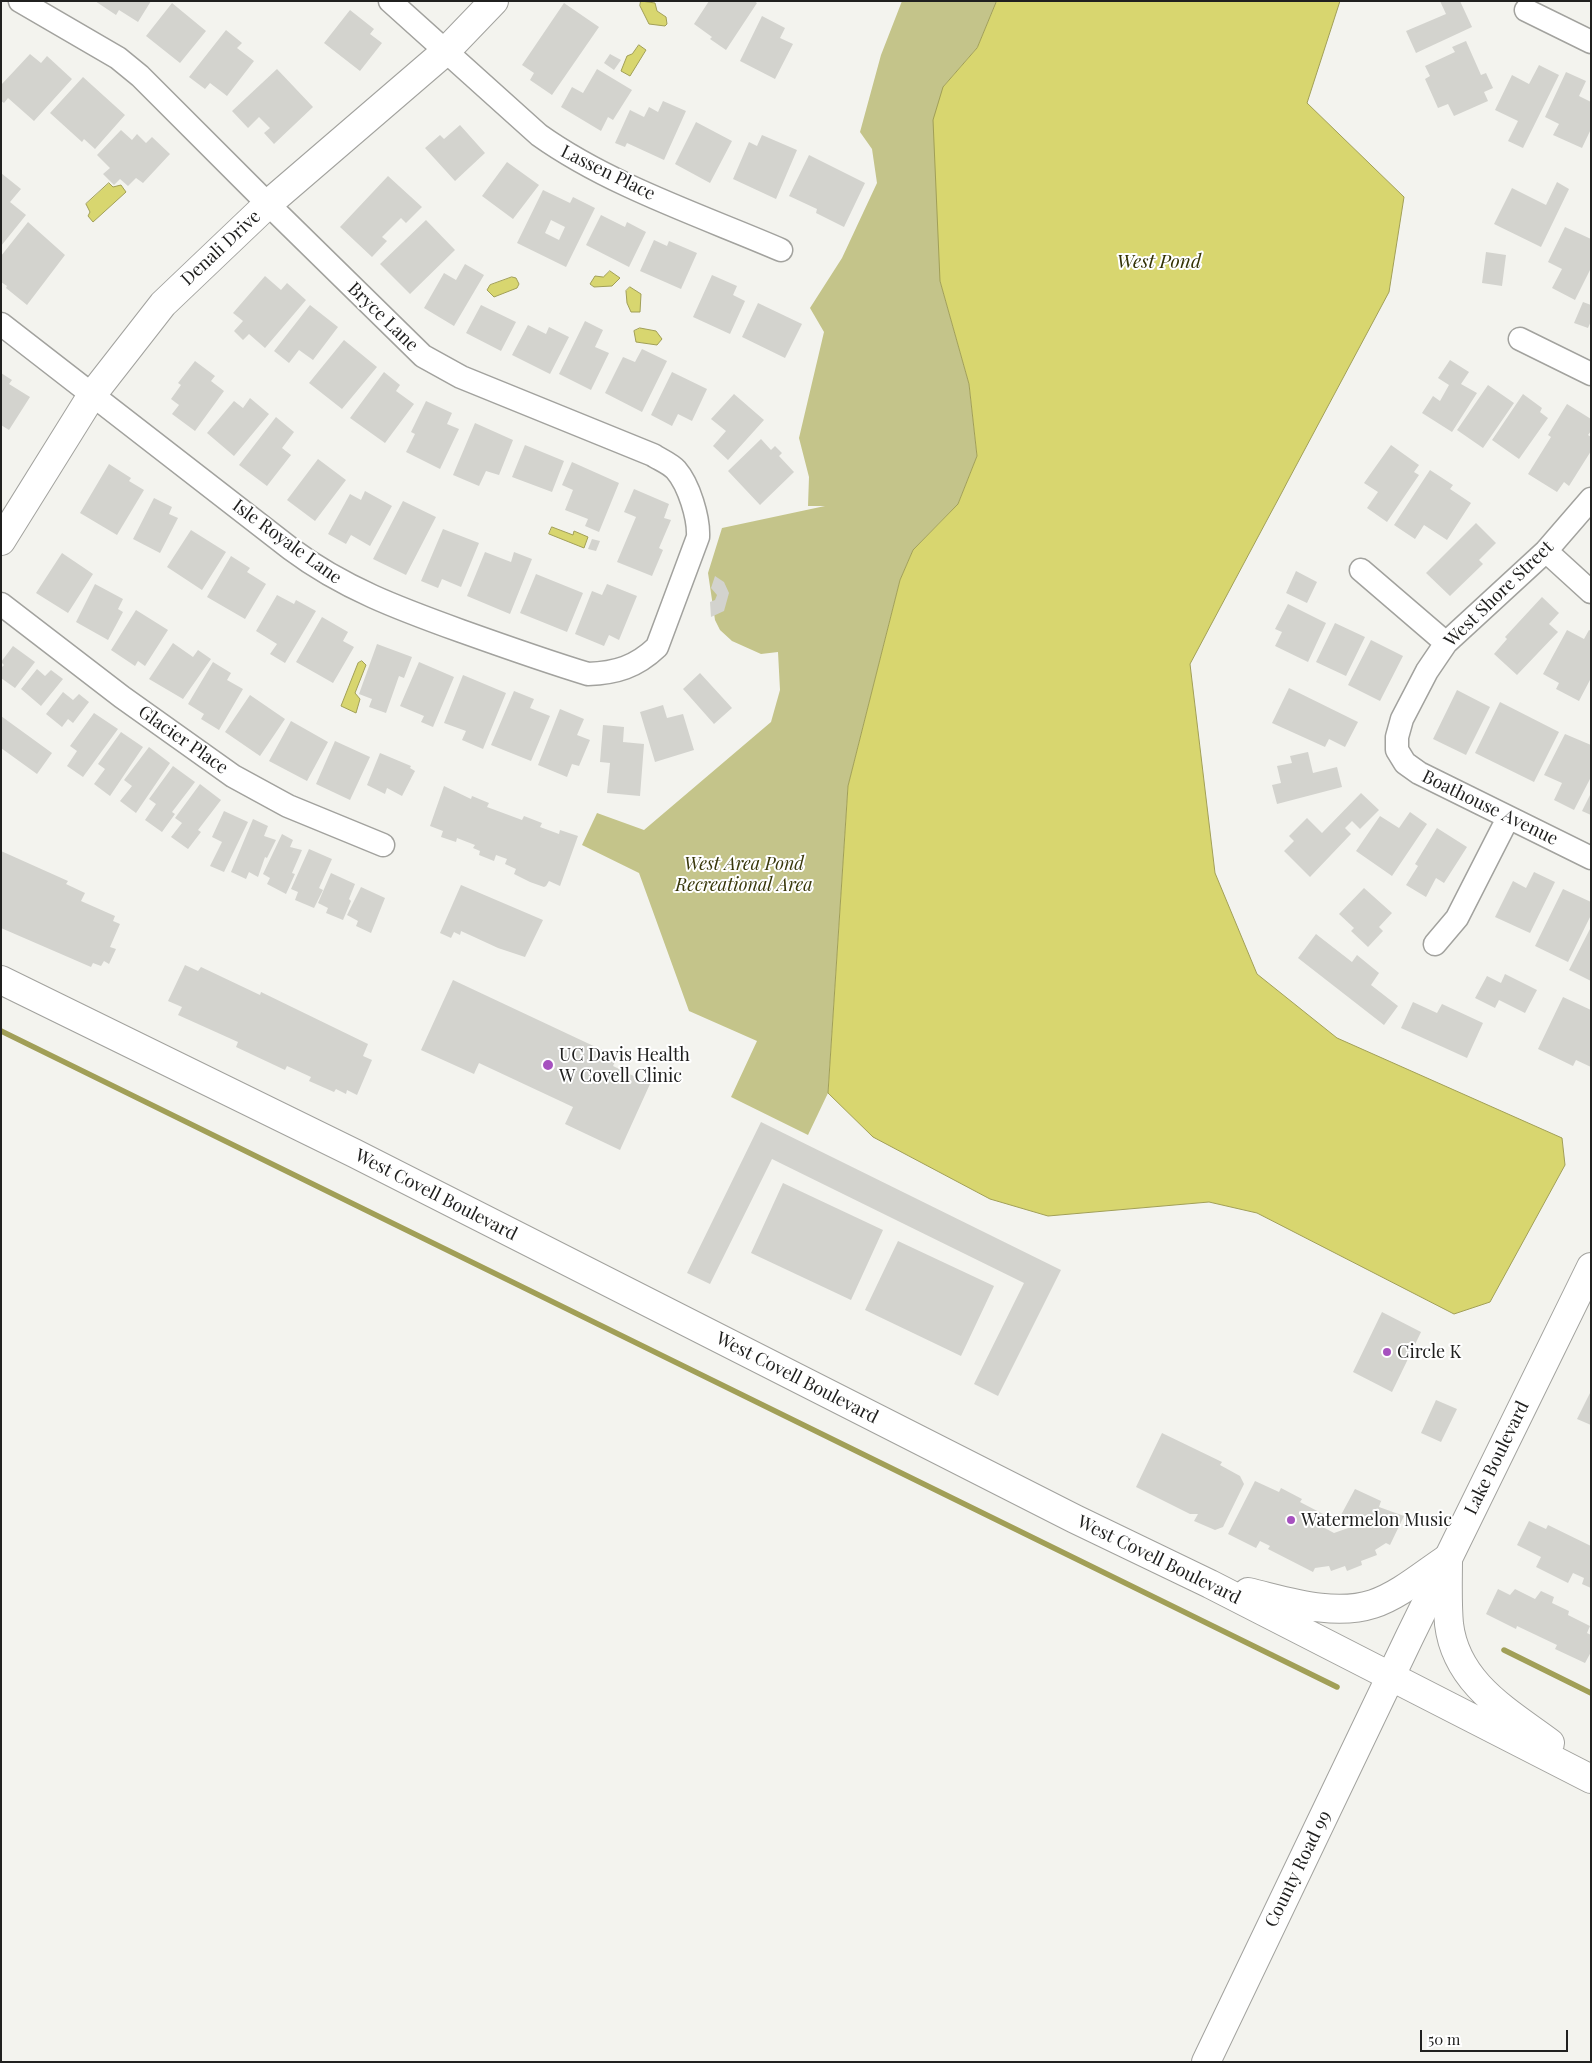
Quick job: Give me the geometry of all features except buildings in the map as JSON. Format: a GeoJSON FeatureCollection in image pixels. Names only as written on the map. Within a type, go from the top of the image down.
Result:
{"type":"FeatureCollection","features":[{"type":"Feature","properties":{"kind":"main road","name":"Denali Drive"},"geometry":{"type":"LineString","coordinates":[[1,541],[92,395],[162,304],[268,204],[446,51],[494,1]]}},
{"type":"Feature","properties":{"kind":"main road","name":"West Covell Boulevard"},"geometry":{"type":"LineString","coordinates":[[1,980],[354,1153],[1075,1519],[1210,1584],[1591,1779]]}},
{"type":"Feature","properties":{"kind":"main road","name":"Lake Boulevard"},"geometry":{"type":"LineString","coordinates":[[1391,1676],[1591,1267]]}},
{"type":"Feature","properties":{"kind":"main road"},"geometry":{"type":"LineString","coordinates":[[1210,1584],[1305,1604],[1358,1607],[1374,1604],[1389,1596],[1448,1558]]}},
{"type":"Feature","properties":{"kind":"main road"},"geometry":{"type":"LineString","coordinates":[[1448,1558],[1449,1625],[1454,1645],[1465,1670],[1487,1697],[1591,1773]]}},
{"type":"Feature","properties":{"kind":"main road","name":"County Road 99"},"geometry":{"type":"LineString","coordinates":[[1206,2062],[1391,1676]]}},
{"type":"Feature","properties":{"kind":"street","name":"Bryce Lane"},"geometry":{"type":"LineString","coordinates":[[20,1],[118,58],[140,76],[423,356],[461,377],[652,455],[676,469],[695,509],[699,522],[698,537],[672,609]]}},
{"type":"Feature","properties":{"kind":"street","name":"Lassen Place"},"geometry":{"type":"LineString","coordinates":[[390,1],[539,136],[563,152],[597,171],[781,250]]}},
{"type":"Feature","properties":{"kind":"street"},"geometry":{"type":"LineString","coordinates":[[1526,10],[1591,42]]}},
{"type":"Feature","properties":{"kind":"street","name":"Isle Royale Lane"},"geometry":{"type":"LineString","coordinates":[[1,324],[316,568],[346,586],[387,604],[588,674],[608,674],[627,669],[644,660],[657,647],[672,609]]}},
{"type":"Feature","properties":{"kind":"street"},"geometry":{"type":"LineString","coordinates":[[1520,339],[1591,374]]}},
{"type":"Feature","properties":{"kind":"street","name":"West Shore Street"},"geometry":{"type":"LineString","coordinates":[[1397,750],[1397,737],[1402,719],[1423,679],[1446,643],[1546,551],[1591,500]]}},
{"type":"Feature","properties":{"kind":"street"},"geometry":{"type":"LineString","coordinates":[[1546,551],[1591,592]]}},
{"type":"Feature","properties":{"kind":"street"},"geometry":{"type":"LineString","coordinates":[[1360,570],[1446,643]]}},
{"type":"Feature","properties":{"kind":"street","name":"Glacier Place"},"geometry":{"type":"LineString","coordinates":[[1,604],[122,697],[233,776],[288,806],[383,845]]}},
{"type":"Feature","properties":{"kind":"street","name":"Boathouse Avenue"},"geometry":{"type":"LineString","coordinates":[[1397,750],[1405,763],[1419,773],[1591,858]]}},
{"type":"Feature","properties":{"kind":"street"},"geometry":{"type":"LineString","coordinates":[[1435,944],[1457,918],[1508,818]]}},
{"type":"Feature","properties":{"kind":"green space","name":"West Area Pond Recreational Area"},"geometry":{"type":"Polygon","coordinates":[[[902,1],[997,1],[977,48],[943,87],[940,281],[969,384],[977,456],[958,504],[913,550],[900,580],[848,786],[828,1093],[808,1135],[731,1097],[757,1041],[689,1011],[639,873],[582,845],[597,813],[644,830],[771,722],[780,690],[778,652],[761,654],[732,641],[720,630],[715,620],[708,573],[722,528],[825,506],[808,506],[809,477],[799,438],[824,332],[810,308],[842,258],[877,183],[872,149],[860,132],[881,55],[902,1]]]}},
{"type":"Feature","properties":{"kind":"water"},"geometry":{"type":"Polygon","coordinates":[[[641,1],[655,3],[657,11],[666,17],[667,24],[665,26],[649,24],[640,6],[641,1]]]}},
{"type":"Feature","properties":{"kind":"water","name":"West Pond"},"geometry":{"type":"Polygon","coordinates":[[[997,1],[1340,1],[1307,103],[1404,197],[1389,292],[1190,664],[1215,873],[1257,974],[1337,1038],[1562,1138],[1565,1165],[1490,1302],[1454,1314],[1257,1213],[1209,1202],[1048,1216],[990,1199],[873,1137],[828,1093],[848,786],[900,580],[913,550],[958,504],[977,456],[969,384],[940,281],[933,120],[943,87],[977,48],[997,1]]]}},
{"type":"Feature","properties":{"kind":"water"},"geometry":{"type":"Polygon","coordinates":[[[639,45],[646,50],[630,76],[621,71],[627,56],[632,54],[639,45]]]}},
{"type":"Feature","properties":{"kind":"water"},"geometry":{"type":"Polygon","coordinates":[[[109,183],[113,187],[121,185],[126,192],[93,222],[88,216],[90,212],[86,204],[109,183]]]}},
{"type":"Feature","properties":{"kind":"water"},"geometry":{"type":"Polygon","coordinates":[[[610,271],[620,278],[612,286],[594,287],[590,284],[595,276],[603,277],[610,271]]]}},
{"type":"Feature","properties":{"kind":"water"},"geometry":{"type":"Polygon","coordinates":[[[512,277],[516,278],[519,284],[517,288],[494,297],[487,290],[490,285],[512,277]]]}},
{"type":"Feature","properties":{"kind":"water"},"geometry":{"type":"Polygon","coordinates":[[[630,287],[641,294],[640,312],[631,312],[627,303],[626,291],[630,287]]]}},
{"type":"Feature","properties":{"kind":"water"},"geometry":{"type":"Polygon","coordinates":[[[640,328],[656,331],[662,339],[657,345],[636,342],[634,331],[640,328]]]}},
{"type":"Feature","properties":{"kind":"water"},"geometry":{"type":"Polygon","coordinates":[[[552,527],[573,535],[574,531],[588,537],[584,548],[549,534],[552,527]]]}},
{"type":"Feature","properties":{"kind":"water"},"geometry":{"type":"Polygon","coordinates":[[[362,661],[366,665],[355,693],[360,699],[356,713],[341,706],[358,663],[362,661]]]}},
{"type":"Feature","properties":{"kind":"waterway"},"geometry":{"type":"LineString","coordinates":[[1,1031],[1337,1687]]}},
{"type":"Feature","properties":{"kind":"waterway"},"geometry":{"type":"LineString","coordinates":[[1504,1650],[1591,1693]]}},
{"type":"Feature","properties":{"kind":"place","name":"UC Davis Health W Covell Clinic"},"geometry":{"type":"Point","coordinates":[548,1065]}},
{"type":"Feature","properties":{"kind":"place","name":"Circle K"},"geometry":{"type":"Point","coordinates":[1387,1352]}},
{"type":"Feature","properties":{"kind":"place","name":"Watermelon Music"},"geometry":{"type":"Point","coordinates":[1291,1520]}}]}
